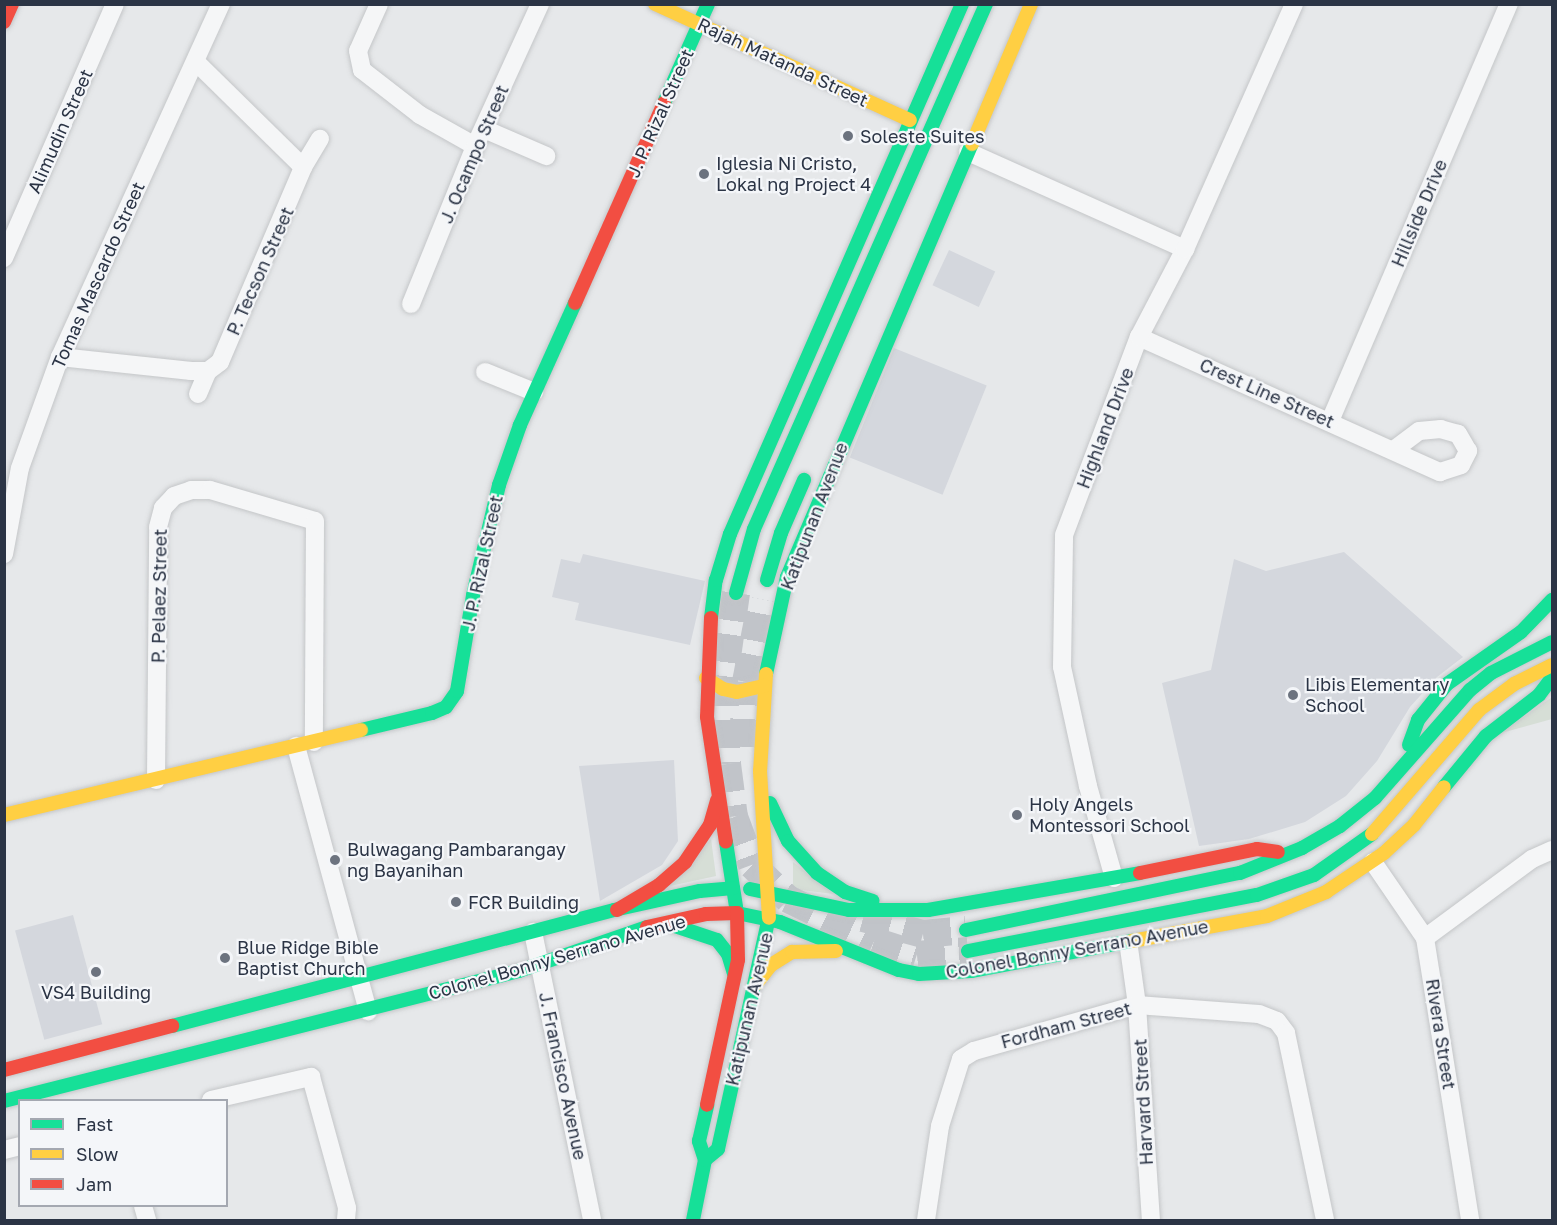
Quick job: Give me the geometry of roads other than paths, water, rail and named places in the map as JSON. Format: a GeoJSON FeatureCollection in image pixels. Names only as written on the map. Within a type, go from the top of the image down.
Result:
{"type":"FeatureCollection","features":[{"type":"Feature","properties":{"kind":"main road"},"geometry":{"type":"LineString","coordinates":[[4,22],[12,4]]}},
{"type":"Feature","properties":{"kind":"main road","name":"Rajah Matanda Street"},"geometry":{"type":"LineString","coordinates":[[655,4],[910,120]]}},
{"type":"Feature","properties":{"kind":"main road","name":"J. P. Rizal Street"},"geometry":{"type":"LineString","coordinates":[[4,815],[432,713],[446,706],[458,691],[473,596],[499,485],[534,392],[708,4]]}},
{"type":"Feature","properties":{"kind":"main road","name":"Katipunan Avenue"},"geometry":{"type":"LineString","coordinates":[[693,1221],[705,1160],[699,1141],[735,979],[739,941],[737,913],[717,795],[707,710],[706,678],[711,603],[730,534],[962,4]]}},
{"type":"Feature","properties":{"kind":"main road"},"geometry":{"type":"LineString","coordinates":[[736,593],[754,529],[986,4]]}},
{"type":"Feature","properties":{"kind":"main road","name":"Katipunan Avenue"},"geometry":{"type":"LineString","coordinates":[[705,1160],[718,1149],[769,918],[760,771],[761,710],[784,590],[798,545],[1031,4]]}},
{"type":"Feature","properties":{"kind":"main road","name":"Katipunan Avenue"},"geometry":{"type":"LineString","coordinates":[[764,592],[779,540],[809,469]]}},
{"type":"Feature","properties":{"kind":"main road"},"geometry":{"type":"LineString","coordinates":[[1405,765],[1418,720],[1447,684],[1521,632],[1552,600]]}},
{"type":"Feature","properties":{"kind":"main road"},"geometry":{"type":"LineString","coordinates":[[966,930],[1240,873],[1288,854],[1352,817],[1420,749],[1470,690],[1491,673],[1552,642]]}},
{"type":"Feature","properties":{"kind":"main road","name":"Colonel Bonny Serrano Avenue"},"geometry":{"type":"LineString","coordinates":[[968,951],[1257,895],[1303,879],[1337,862],[1371,835],[1489,702],[1514,684],[1552,665]]}},
{"type":"Feature","properties":{"kind":"main road"},"geometry":{"type":"LineString","coordinates":[[706,678],[723,689],[737,692],[764,686]]}},
{"type":"Feature","properties":{"kind":"main road","name":"Colonel Bonny Serrano Avenue"},"geometry":{"type":"LineString","coordinates":[[4,1101],[368,1011],[540,965],[660,923],[706,914],[737,913],[769,918],[899,970],[919,974],[999,966],[1267,916],[1318,897],[1373,862],[1414,825],[1486,736],[1539,695],[1552,678]]}},
{"type":"Feature","properties":{"kind":"main road"},"geometry":{"type":"LineString","coordinates":[[707,710],[722,702],[738,700],[761,710]]}},
{"type":"Feature","properties":{"kind":"main road"},"geometry":{"type":"LineString","coordinates":[[760,771],[779,826],[817,873],[855,896],[928,910]]}},
{"type":"Feature","properties":{"kind":"main road"},"geometry":{"type":"LineString","coordinates":[[617,910],[659,885],[685,862],[710,825],[717,795]]}},
{"type":"Feature","properties":{"kind":"main road","name":"Colonel Bonny Serrano Avenue"},"geometry":{"type":"LineString","coordinates":[[4,1070],[358,976],[700,891],[733,888],[769,892],[849,910],[928,910],[1114,878],[1257,849],[1288,854]]}},
{"type":"Feature","properties":{"kind":"main road"},"geometry":{"type":"LineString","coordinates":[[660,923],[702,932],[717,940],[728,954],[735,979]]}},
{"type":"Feature","properties":{"kind":"main road"},"geometry":{"type":"LineString","coordinates":[[756,984],[771,965],[792,952],[809,949],[862,954]]}},
{"type":"Feature","properties":{"kind":"street","name":"Alimudin Street"},"geometry":{"type":"LineString","coordinates":[[4,258],[116,4]]}},
{"type":"Feature","properties":{"kind":"street","name":"Tomas Mascardo Street"},"geometry":{"type":"LineString","coordinates":[[4,555],[20,468],[60,357],[196,62],[220,4]]}},
{"type":"Feature","properties":{"kind":"street"},"geometry":{"type":"LineString","coordinates":[[379,4],[358,51],[362,70],[420,115],[476,146]]}},
{"type":"Feature","properties":{"kind":"street","name":"J. Ocampo Street"},"geometry":{"type":"LineString","coordinates":[[411,304],[476,146],[540,4]]}},
{"type":"Feature","properties":{"kind":"street","name":"Highland Drive"},"geometry":{"type":"LineString","coordinates":[[1114,878],[1081,758],[1062,667],[1064,536],[1139,336],[1185,249],[1294,4]]}},
{"type":"Feature","properties":{"kind":"street","name":"Hillside Drive"},"geometry":{"type":"LineString","coordinates":[[1330,421],[1509,4]]}},
{"type":"Feature","properties":{"kind":"street"},"geometry":{"type":"LineString","coordinates":[[196,62],[303,167]]}},
{"type":"Feature","properties":{"kind":"street"},"geometry":{"type":"LineString","coordinates":[[484,129],[546,156]]}},
{"type":"Feature","properties":{"kind":"street","name":"P. Tecson Street"},"geometry":{"type":"LineString","coordinates":[[198,394],[208,370],[220,362],[303,167],[320,139]]}},
{"type":"Feature","properties":{"kind":"street"},"geometry":{"type":"LineString","coordinates":[[968,152],[1185,249]]}},
{"type":"Feature","properties":{"kind":"street","name":"Crest Line Street"},"geometry":{"type":"LineString","coordinates":[[1139,336],[1395,449]]}},
{"type":"Feature","properties":{"kind":"street"},"geometry":{"type":"LineString","coordinates":[[60,357],[208,370]]}},
{"type":"Feature","properties":{"kind":"street"},"geometry":{"type":"LineString","coordinates":[[485,372],[534,392]]}},
{"type":"Feature","properties":{"kind":"street","name":"P. Pelaez Street"},"geometry":{"type":"LineString","coordinates":[[156,780],[159,527],[162,508],[174,496],[191,490],[210,490],[315,521],[305,744]]}},
{"type":"Feature","properties":{"kind":"street"},"geometry":{"type":"LineString","coordinates":[[305,744],[368,1011]]}},
{"type":"Feature","properties":{"kind":"street"},"geometry":{"type":"LineString","coordinates":[[1425,938],[1532,859],[1552,850]]}},
{"type":"Feature","properties":{"kind":"street","name":"Rivera Street"},"geometry":{"type":"LineString","coordinates":[[1373,862],[1425,938],[1470,1221]]}},
{"type":"Feature","properties":{"kind":"street","name":"J. Francisco Avenue"},"geometry":{"type":"LineString","coordinates":[[533,932],[592,1221]]}},
{"type":"Feature","properties":{"kind":"street","name":"Harvard Street"},"geometry":{"type":"LineString","coordinates":[[1129,948],[1137,1005],[1150,1221]]}},
{"type":"Feature","properties":{"kind":"street","name":"Fordham Street"},"geometry":{"type":"LineString","coordinates":[[927,1221],[940,1126],[961,1059],[974,1051],[1137,1005],[1259,1014],[1276,1021],[1286,1034],[1325,1221]]}},
{"type":"Feature","properties":{"kind":"street"},"geometry":{"type":"LineString","coordinates":[[219,1099],[310,1077],[347,1208],[346,1221]]}},
{"type":"Feature","properties":{"kind":"tunnel"},"geometry":{"type":"LineString","coordinates":[[736,593],[724,678],[727,764],[734,817],[752,865],[788,899],[874,941],[917,955],[968,951]]}},
{"type":"Feature","properties":{"kind":"tunnel"},"geometry":{"type":"LineString","coordinates":[[743,747],[746,682],[762,600]]}},
{"type":"Feature","properties":{"kind":"tunnel"},"geometry":{"type":"LineString","coordinates":[[863,918],[923,934],[966,930]]}},
{"type":"Feature","properties":{"kind":"place","name":"Soleste Suites"},"geometry":{"type":"Point","coordinates":[848,136]}},
{"type":"Feature","properties":{"kind":"place","name":"Iglesia Ni Cristo, Lokal ng Project 4"},"geometry":{"type":"Point","coordinates":[704,174]}},
{"type":"Feature","properties":{"kind":"place","name":"Libis Elementary School"},"geometry":{"type":"Point","coordinates":[1293,695]}},
{"type":"Feature","properties":{"kind":"place","name":"Holy Angels Montessori School"},"geometry":{"type":"Point","coordinates":[1017,815]}},
{"type":"Feature","properties":{"kind":"place","name":"Bulwagang Pambarangay ng Bayanihan"},"geometry":{"type":"Point","coordinates":[335,860]}},
{"type":"Feature","properties":{"kind":"place","name":"FCR Building"},"geometry":{"type":"Point","coordinates":[456,902]}},
{"type":"Feature","properties":{"kind":"place","name":"Blue Ridge Bible Baptist Church"},"geometry":{"type":"Point","coordinates":[225,958]}},
{"type":"Feature","properties":{"kind":"place","name":"VS4 Building"},"geometry":{"type":"Point","coordinates":[96,972]}}]}
